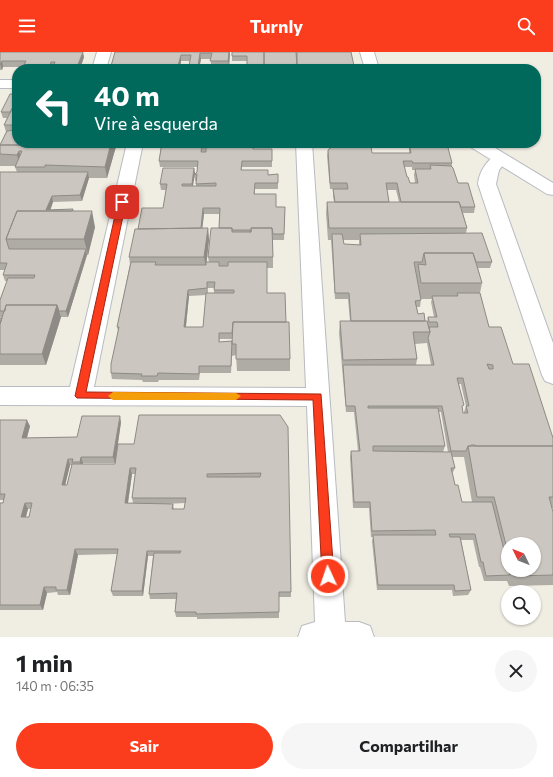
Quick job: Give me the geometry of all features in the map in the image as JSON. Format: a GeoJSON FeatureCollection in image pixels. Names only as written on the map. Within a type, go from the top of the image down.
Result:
{"type":"FeatureCollection","features":[{"type":"Feature","properties":{"kind":"street"},"geometry":{"type":"LineString","coordinates":[[100,64],[104,52]]}},
{"type":"Feature","properties":{"kind":"street"},"geometry":{"type":"LineString","coordinates":[[367,52],[371,64]]}},
{"type":"Feature","properties":{"kind":"street"},"geometry":{"type":"LineString","coordinates":[[80,396],[134,148]]}},
{"type":"Feature","properties":{"kind":"street"},"geometry":{"type":"LineString","coordinates":[[304,148],[317,396],[334,637]]}},
{"type":"Feature","properties":{"kind":"street"},"geometry":{"type":"LineString","coordinates":[[483,148],[553,190]]}},
{"type":"Feature","properties":{"kind":"street"},"geometry":{"type":"LineString","coordinates":[[500,159],[487,176],[487,184],[553,374]]}},
{"type":"Feature","properties":{"kind":"street"},"geometry":{"type":"LineString","coordinates":[[0,396],[317,396]]}},
{"type":"Feature","properties":{"kind":"building"},"geometry":{"type":"Polygon","coordinates":[[[0,52],[83,52],[78,64],[54,64],[55,62],[51,62],[50,64],[24,64],[26,61],[2,61],[0,64],[0,52]]]}},
{"type":"Feature","properties":{"kind":"building"},"geometry":{"type":"Polygon","coordinates":[[[115,52],[229,52],[228,61],[210,61],[212,53],[200,53],[198,64],[189,64],[191,55],[181,55],[179,64],[112,64],[115,52]]]}},
{"type":"Feature","properties":{"kind":"building"},"geometry":{"type":"Polygon","coordinates":[[[232,52],[264,52],[264,64],[247,64],[247,56],[232,56],[232,52]]]}},
{"type":"Feature","properties":{"kind":"building"},"geometry":{"type":"Polygon","coordinates":[[[264,52],[296,52],[297,64],[264,64],[264,52]]]}},
{"type":"Feature","properties":{"kind":"building"},"geometry":{"type":"Polygon","coordinates":[[[297,52],[351,52],[354,64],[297,64],[297,52]]]}},
{"type":"Feature","properties":{"kind":"building"},"geometry":{"type":"Polygon","coordinates":[[[10,94],[12,94],[12,109],[10,112],[1,112],[10,94]]]}},
{"type":"Feature","properties":{"kind":"building"},"geometry":{"type":"Polygon","coordinates":[[[12,109],[12,125],[4,125],[12,109]]]}},
{"type":"Feature","properties":{"kind":"building"},"geometry":{"type":"Polygon","coordinates":[[[12,130],[12,145],[0,145],[7,131],[12,130]]]}},
{"type":"Feature","properties":{"kind":"building"},"geometry":{"type":"Polygon","coordinates":[[[0,145],[12,145],[12,148],[110,148],[105,167],[45,165],[45,167],[15,167],[22,151],[19,151],[17,155],[0,154],[0,145]]]}},
{"type":"Feature","properties":{"kind":"building"},"geometry":{"type":"Polygon","coordinates":[[[161,148],[202,148],[201,152],[206,152],[206,148],[272,149],[272,161],[242,161],[241,170],[268,170],[268,175],[278,174],[278,183],[255,183],[254,194],[276,194],[276,207],[285,207],[284,234],[273,234],[272,228],[251,228],[250,232],[250,230],[219,228],[220,208],[203,208],[201,228],[138,229],[142,208],[163,208],[167,184],[160,184],[163,168],[194,168],[192,184],[182,184],[182,186],[216,186],[216,183],[196,184],[197,174],[195,174],[197,172],[198,161],[159,161],[161,148]]]}},
{"type":"Feature","properties":{"kind":"building"},"geometry":{"type":"Polygon","coordinates":[[[330,148],[371,148],[372,153],[411,153],[410,148],[448,148],[452,163],[413,163],[412,161],[403,161],[407,177],[410,183],[418,183],[415,169],[431,169],[430,165],[451,166],[458,183],[468,183],[475,207],[461,207],[459,202],[401,202],[397,183],[386,183],[389,202],[335,202],[333,189],[348,189],[347,183],[330,183],[328,150],[330,148]]]}},
{"type":"Feature","properties":{"kind":"building"},"geometry":{"type":"Polygon","coordinates":[[[0,172],[88,172],[80,195],[52,196],[46,210],[73,209],[72,211],[17,211],[6,239],[9,249],[86,249],[66,311],[59,311],[57,305],[6,305],[5,311],[0,311],[0,300],[8,278],[34,278],[35,275],[3,275],[7,263],[0,263],[0,172]]]}},
{"type":"Feature","properties":{"kind":"building"},"geometry":{"type":"Polygon","coordinates":[[[327,202],[459,202],[467,228],[329,228],[327,202]]]}},
{"type":"Feature","properties":{"kind":"building"},"geometry":{"type":"Polygon","coordinates":[[[17,211],[92,211],[84,239],[6,239],[17,211]]]}},
{"type":"Feature","properties":{"kind":"building"},"geometry":{"type":"Polygon","coordinates":[[[208,228],[204,257],[129,257],[135,229],[208,228]]]}},
{"type":"Feature","properties":{"kind":"building"},"geometry":{"type":"Polygon","coordinates":[[[211,228],[232,228],[232,232],[251,232],[251,228],[272,228],[273,257],[208,257],[211,228]]]}},
{"type":"Feature","properties":{"kind":"building"},"geometry":{"type":"Polygon","coordinates":[[[482,233],[492,262],[476,262],[473,253],[424,253],[422,262],[414,262],[421,300],[415,301],[418,314],[424,313],[425,321],[351,321],[349,293],[335,293],[332,234],[342,234],[344,244],[361,245],[360,234],[482,233]]]}},
{"type":"Feature","properties":{"kind":"building"},"geometry":{"type":"Polygon","coordinates":[[[424,253],[473,253],[482,283],[421,283],[418,264],[426,265],[424,253]]]}},
{"type":"Feature","properties":{"kind":"building"},"geometry":{"type":"Polygon","coordinates":[[[131,262],[156,262],[155,265],[206,265],[206,262],[219,262],[219,266],[228,266],[228,262],[267,262],[267,293],[285,293],[286,322],[233,322],[232,333],[219,333],[219,342],[232,341],[231,366],[199,366],[199,374],[158,373],[157,376],[141,376],[142,374],[111,373],[111,364],[119,327],[117,327],[131,262]],[[207,282],[207,288],[188,290],[184,327],[203,327],[206,293],[234,293],[234,290],[214,290],[215,282],[207,282]]]}},
{"type":"Feature","properties":{"kind":"building"},"geometry":{"type":"Polygon","coordinates":[[[457,293],[480,293],[489,327],[501,327],[513,364],[529,364],[553,438],[553,446],[471,445],[468,446],[466,451],[451,451],[442,406],[368,406],[368,408],[438,408],[445,446],[373,446],[373,451],[451,452],[455,468],[451,468],[455,485],[458,485],[462,502],[492,502],[501,538],[501,575],[486,576],[483,562],[481,562],[475,534],[449,534],[450,537],[460,537],[471,590],[455,591],[454,585],[378,585],[373,535],[436,535],[435,530],[372,531],[370,502],[354,502],[351,451],[360,451],[355,406],[346,406],[343,365],[434,365],[428,338],[430,332],[429,327],[438,327],[437,322],[429,322],[428,317],[437,317],[432,296],[458,296],[457,293]],[[487,364],[489,369],[493,369],[493,365],[487,364]],[[457,378],[464,405],[462,406],[463,413],[468,413],[466,406],[469,406],[463,378],[457,378]]]}},
{"type":"Feature","properties":{"kind":"building"},"geometry":{"type":"Polygon","coordinates":[[[6,305],[57,305],[42,354],[0,354],[0,324],[6,305]]]}},
{"type":"Feature","properties":{"kind":"building"},"geometry":{"type":"Polygon","coordinates":[[[340,321],[427,321],[430,332],[413,332],[417,359],[343,360],[340,321]]]}},
{"type":"Feature","properties":{"kind":"building"},"geometry":{"type":"Polygon","coordinates":[[[233,322],[289,322],[290,359],[236,359],[236,344],[232,344],[233,322]]]}},
{"type":"Feature","properties":{"kind":"building"},"geometry":{"type":"Polygon","coordinates":[[[139,415],[280,415],[288,427],[291,592],[279,592],[279,612],[196,614],[196,612],[175,612],[177,593],[149,594],[154,553],[180,553],[181,551],[147,551],[142,591],[111,591],[118,549],[75,549],[67,590],[56,590],[56,587],[44,587],[40,605],[0,605],[0,503],[3,503],[5,494],[0,494],[0,420],[27,420],[22,438],[77,437],[82,416],[120,416],[113,457],[81,457],[80,462],[72,462],[73,459],[68,459],[62,485],[67,485],[72,464],[115,464],[118,444],[134,444],[139,415]],[[130,468],[125,503],[173,504],[172,509],[184,509],[186,498],[132,498],[136,468],[130,468]],[[261,473],[207,474],[207,477],[260,477],[261,473]],[[25,503],[21,517],[29,517],[32,503],[25,503]]]}},
{"type":"Feature","properties":{"kind":"building"},"geometry":{"type":"Polygon","coordinates":[[[468,446],[553,446],[553,497],[549,497],[553,512],[553,575],[541,575],[541,537],[504,537],[494,497],[477,497],[468,446]]]}},
{"type":"Feature","properties":{"kind":"slow traffic"},"geometry":{"type":"LineString","coordinates":[[113,396],[236,396]]}},
{"type":"Feature","properties":{"kind":"route"},"geometry":{"type":"LineString","coordinates":[[122,202],[80,396],[317,396],[328,576]]}}]}
